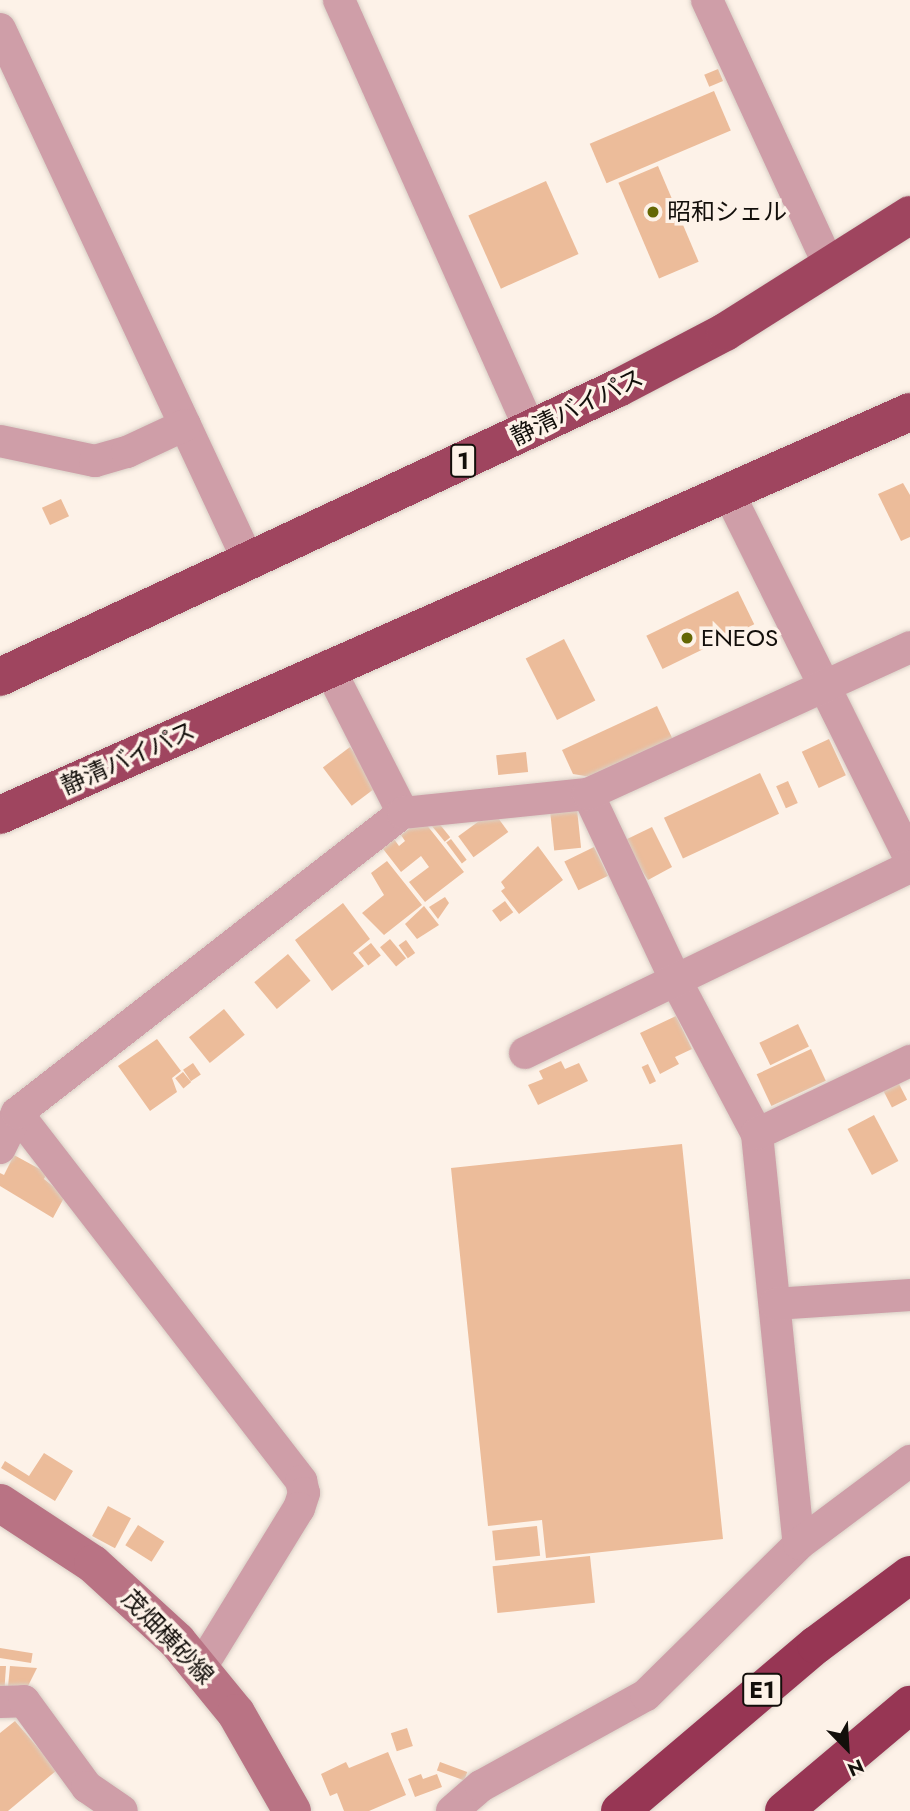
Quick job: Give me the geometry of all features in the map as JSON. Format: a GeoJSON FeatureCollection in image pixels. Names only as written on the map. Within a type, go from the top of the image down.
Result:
{"type":"FeatureCollection","features":[{"type":"Feature","properties":{"kind":"highway","name":"静清バイパス"},"geometry":{"type":"LineString","coordinates":[[0,677],[530,430],[725,332],[910,215]]}},
{"type":"Feature","properties":{"kind":"highway","name":"静清バイパス"},"geometry":{"type":"LineString","coordinates":[[0,815],[328,666],[729,494],[910,412]]}},
{"type":"Feature","properties":{"kind":"highway","name":"E1"},"geometry":{"type":"LineString","coordinates":[[620,1811],[816,1645],[910,1575]]}},
{"type":"Feature","properties":{"kind":"highway"},"geometry":{"type":"LineString","coordinates":[[784,1811],[910,1705]]}},
{"type":"Feature","properties":{"kind":"main road","name":"茂畑横砂線"},"geometry":{"type":"LineString","coordinates":[[0,1503],[93,1564],[201,1667],[268,1764],[292,1811]]}},
{"type":"Feature","properties":{"kind":"street"},"geometry":{"type":"LineString","coordinates":[[340,0],[530,430]]}},
{"type":"Feature","properties":{"kind":"street"},"geometry":{"type":"LineString","coordinates":[[707,0],[830,268]]}},
{"type":"Feature","properties":{"kind":"street"},"geometry":{"type":"LineString","coordinates":[[0,29],[248,560]]}},
{"type":"Feature","properties":{"kind":"street"},"geometry":{"type":"LineString","coordinates":[[0,441],[95,461],[127,452],[185,425]]}},
{"type":"Feature","properties":{"kind":"street"},"geometry":{"type":"LineString","coordinates":[[729,494],[828,686],[910,859]]}},
{"type":"Feature","properties":{"kind":"street"},"geometry":{"type":"LineString","coordinates":[[201,1667],[299,1508],[304,1493],[301,1481],[8,1121],[403,813],[588,794],[910,647]]}},
{"type":"Feature","properties":{"kind":"street"},"geometry":{"type":"LineString","coordinates":[[328,666],[403,813]]}},
{"type":"Feature","properties":{"kind":"street"},"geometry":{"type":"LineString","coordinates":[[588,794],[676,981],[757,1134],[799,1544]]}},
{"type":"Feature","properties":{"kind":"street"},"geometry":{"type":"LineString","coordinates":[[525,1054],[910,867]]}},
{"type":"Feature","properties":{"kind":"street"},"geometry":{"type":"LineString","coordinates":[[757,1134],[910,1061]]}},
{"type":"Feature","properties":{"kind":"street"},"geometry":{"type":"LineString","coordinates":[[775,1304],[910,1295]]}},
{"type":"Feature","properties":{"kind":"street"},"geometry":{"type":"LineString","coordinates":[[452,1811],[481,1786],[646,1695],[799,1544],[910,1461]]}},
{"type":"Feature","properties":{"kind":"street"},"geometry":{"type":"LineString","coordinates":[[0,1702],[24,1701],[87,1787],[122,1811]]}},
{"type":"Feature","properties":{"kind":"building"},"geometry":{"type":"Polygon","coordinates":[[[718,69],[723,81],[709,87],[704,75],[718,69]]]}},
{"type":"Feature","properties":{"kind":"building"},"geometry":{"type":"Polygon","coordinates":[[[714,91],[731,131],[607,183],[590,144],[714,91]]]}},
{"type":"Feature","properties":{"kind":"building"},"geometry":{"type":"Polygon","coordinates":[[[658,166],[699,262],[659,279],[618,183],[658,166]]]}},
{"type":"Feature","properties":{"kind":"building"},"geometry":{"type":"Polygon","coordinates":[[[546,181],[579,254],[501,289],[468,216],[546,181]]]}},
{"type":"Feature","properties":{"kind":"building"},"geometry":{"type":"Polygon","coordinates":[[[903,483],[910,495],[910,537],[901,541],[878,494],[903,483]]]}},
{"type":"Feature","properties":{"kind":"building"},"geometry":{"type":"Polygon","coordinates":[[[61,499],[69,516],[50,525],[42,508],[61,499]]]}},
{"type":"Feature","properties":{"kind":"building"},"geometry":{"type":"Polygon","coordinates":[[[738,591],[754,624],[663,669],[646,636],[738,591]]]}},
{"type":"Feature","properties":{"kind":"building"},"geometry":{"type":"Polygon","coordinates":[[[564,639],[595,700],[557,720],[526,659],[564,639]]]}},
{"type":"Feature","properties":{"kind":"building"},"geometry":{"type":"Polygon","coordinates":[[[657,706],[675,744],[603,779],[573,774],[562,750],[657,706]]]}},
{"type":"Feature","properties":{"kind":"building"},"geometry":{"type":"Polygon","coordinates":[[[829,739],[846,775],[819,788],[802,752],[829,739]]]}},
{"type":"Feature","properties":{"kind":"building"},"geometry":{"type":"Polygon","coordinates":[[[350,747],[379,785],[352,806],[323,767],[350,747]]]}},
{"type":"Feature","properties":{"kind":"building"},"geometry":{"type":"Polygon","coordinates":[[[526,752],[528,772],[498,775],[496,755],[526,752]]]}},
{"type":"Feature","properties":{"kind":"building"},"geometry":{"type":"Polygon","coordinates":[[[760,773],[779,814],[683,859],[664,818],[760,773]]]}},
{"type":"Feature","properties":{"kind":"building"},"geometry":{"type":"Polygon","coordinates":[[[788,781],[798,803],[786,808],[776,786],[788,781]]]}},
{"type":"Feature","properties":{"kind":"building"},"geometry":{"type":"Polygon","coordinates":[[[577,809],[581,848],[554,851],[550,812],[577,809]]]}},
{"type":"Feature","properties":{"kind":"building"},"geometry":{"type":"Polygon","coordinates":[[[493,811],[508,832],[473,857],[458,836],[493,811]]]}},
{"type":"Feature","properties":{"kind":"building"},"geometry":{"type":"Polygon","coordinates":[[[422,819],[464,872],[425,902],[409,882],[429,867],[421,856],[401,872],[380,845],[391,835],[399,846],[405,841],[401,835],[422,819]]]}},
{"type":"Feature","properties":{"kind":"building"},"geometry":{"type":"Polygon","coordinates":[[[437,821],[450,837],[445,842],[432,825],[437,821]]]}},
{"type":"Feature","properties":{"kind":"building"},"geometry":{"type":"Polygon","coordinates":[[[652,827],[672,867],[648,880],[623,841],[652,827]]]}},
{"type":"Feature","properties":{"kind":"building"},"geometry":{"type":"Polygon","coordinates":[[[451,839],[467,860],[462,863],[446,843],[451,839]]]}},
{"type":"Feature","properties":{"kind":"building"},"geometry":{"type":"Polygon","coordinates":[[[538,846],[563,880],[519,914],[501,891],[505,888],[501,882],[538,846]]]}},
{"type":"Feature","properties":{"kind":"building"},"geometry":{"type":"Polygon","coordinates":[[[594,847],[608,876],[578,890],[564,861],[594,847]]]}},
{"type":"Feature","properties":{"kind":"building"},"geometry":{"type":"Polygon","coordinates":[[[387,861],[422,905],[384,935],[362,913],[384,895],[371,873],[387,861]]]}},
{"type":"Feature","properties":{"kind":"building"},"geometry":{"type":"Polygon","coordinates":[[[445,897],[449,903],[438,919],[429,907],[445,897]]]}},
{"type":"Feature","properties":{"kind":"building"},"geometry":{"type":"Polygon","coordinates":[[[505,901],[513,912],[500,922],[492,910],[505,901]]]}},
{"type":"Feature","properties":{"kind":"building"},"geometry":{"type":"Polygon","coordinates":[[[343,903],[370,939],[353,953],[364,966],[332,991],[295,940],[343,903]]]}},
{"type":"Feature","properties":{"kind":"building"},"geometry":{"type":"Polygon","coordinates":[[[424,906],[439,925],[417,939],[405,924],[424,906]]]}},
{"type":"Feature","properties":{"kind":"building"},"geometry":{"type":"Polygon","coordinates":[[[390,939],[406,958],[396,967],[380,947],[390,939]]]}},
{"type":"Feature","properties":{"kind":"building"},"geometry":{"type":"Polygon","coordinates":[[[406,940],[415,953],[408,958],[399,945],[406,940]]]}},
{"type":"Feature","properties":{"kind":"building"},"geometry":{"type":"Polygon","coordinates":[[[371,943],[381,956],[368,965],[358,953],[371,943]]]}},
{"type":"Feature","properties":{"kind":"building"},"geometry":{"type":"Polygon","coordinates":[[[288,954],[310,981],[277,1009],[254,982],[288,954]]]}},
{"type":"Feature","properties":{"kind":"building"},"geometry":{"type":"Polygon","coordinates":[[[224,1009],[245,1035],[210,1063],[189,1037],[224,1009]]]}},
{"type":"Feature","properties":{"kind":"building"},"geometry":{"type":"Polygon","coordinates":[[[676,1016],[692,1049],[675,1057],[679,1064],[660,1074],[640,1033],[676,1016]]]}},
{"type":"Feature","properties":{"kind":"building"},"geometry":{"type":"Polygon","coordinates":[[[798,1024],[809,1046],[770,1065],[759,1043],[798,1024]]]}},
{"type":"Feature","properties":{"kind":"building"},"geometry":{"type":"Polygon","coordinates":[[[157,1039],[181,1071],[172,1078],[177,1092],[150,1111],[118,1066],[157,1039]]]}},
{"type":"Feature","properties":{"kind":"building"},"geometry":{"type":"Polygon","coordinates":[[[811,1049],[826,1081],[771,1106],[757,1074],[811,1049]]]}},
{"type":"Feature","properties":{"kind":"building"},"geometry":{"type":"Polygon","coordinates":[[[561,1061],[565,1069],[579,1063],[588,1081],[538,1105],[528,1085],[543,1079],[539,1071],[561,1061]]]}},
{"type":"Feature","properties":{"kind":"building"},"geometry":{"type":"Polygon","coordinates":[[[193,1063],[201,1075],[191,1081],[183,1070],[193,1063]]]}},
{"type":"Feature","properties":{"kind":"building"},"geometry":{"type":"Polygon","coordinates":[[[648,1064],[656,1081],[650,1084],[642,1067],[648,1064]]]}},
{"type":"Feature","properties":{"kind":"building"},"geometry":{"type":"Polygon","coordinates":[[[183,1072],[191,1082],[183,1088],[175,1078],[183,1072]]]}},
{"type":"Feature","properties":{"kind":"building"},"geometry":{"type":"Polygon","coordinates":[[[898,1082],[907,1100],[892,1108],[883,1090],[898,1082]]]}},
{"type":"Feature","properties":{"kind":"building"},"geometry":{"type":"Polygon","coordinates":[[[874,1115],[898,1161],[872,1175],[848,1129],[874,1115]]]}},
{"type":"Feature","properties":{"kind":"building"},"geometry":{"type":"Polygon","coordinates":[[[682,1144],[723,1539],[546,1558],[542,1520],[488,1526],[451,1168],[682,1144]]]}},
{"type":"Feature","properties":{"kind":"building"},"geometry":{"type":"Polygon","coordinates":[[[14,1155],[47,1173],[44,1179],[65,1196],[53,1218],[0,1186],[0,1173],[4,1175],[14,1155]]]}},
{"type":"Feature","properties":{"kind":"building"},"geometry":{"type":"Polygon","coordinates":[[[44,1453],[73,1471],[55,1501],[1,1468],[5,1461],[29,1476],[44,1453]]]}},
{"type":"Feature","properties":{"kind":"building"},"geometry":{"type":"Polygon","coordinates":[[[108,1506],[131,1518],[115,1548],[92,1536],[108,1506]]]}},
{"type":"Feature","properties":{"kind":"building"},"geometry":{"type":"Polygon","coordinates":[[[138,1525],[164,1541],[152,1562],[125,1545],[138,1525]]]}},
{"type":"Feature","properties":{"kind":"building"},"geometry":{"type":"Polygon","coordinates":[[[537,1526],[540,1556],[495,1561],[492,1531],[537,1526]]]}},
{"type":"Feature","properties":{"kind":"building"},"geometry":{"type":"Polygon","coordinates":[[[590,1556],[595,1603],[497,1613],[493,1566],[590,1556]]]}},
{"type":"Feature","properties":{"kind":"building"},"geometry":{"type":"Polygon","coordinates":[[[0,1648],[33,1653],[31,1663],[0,1658],[0,1648]]]}},
{"type":"Feature","properties":{"kind":"building"},"geometry":{"type":"Polygon","coordinates":[[[0,1666],[6,1666],[4,1696],[0,1696],[0,1666]]]}},
{"type":"Feature","properties":{"kind":"building"},"geometry":{"type":"Polygon","coordinates":[[[10,1666],[37,1668],[22,1698],[7,1697],[10,1666]]]}},
{"type":"Feature","properties":{"kind":"building"},"geometry":{"type":"Polygon","coordinates":[[[15,1721],[57,1770],[8,1811],[0,1811],[0,1733],[15,1721]]]}},
{"type":"Feature","properties":{"kind":"building"},"geometry":{"type":"Polygon","coordinates":[[[407,1728],[413,1746],[397,1751],[391,1733],[407,1728]]]}},
{"type":"Feature","properties":{"kind":"building"},"geometry":{"type":"Polygon","coordinates":[[[388,1752],[406,1795],[369,1811],[344,1811],[337,1793],[330,1796],[321,1774],[346,1762],[349,1768],[388,1752]]]}},
{"type":"Feature","properties":{"kind":"building"},"geometry":{"type":"Polygon","coordinates":[[[440,1762],[467,1772],[464,1780],[437,1770],[440,1762]]]}},
{"type":"Feature","properties":{"kind":"building"},"geometry":{"type":"Polygon","coordinates":[[[421,1774],[423,1779],[437,1774],[442,1787],[415,1797],[408,1779],[421,1774]]]}},
{"type":"Feature","properties":{"kind":"place","name":"昭和シェル"},"geometry":{"type":"Point","coordinates":[653,212]}},
{"type":"Feature","properties":{"kind":"place","name":"ENEOS"},"geometry":{"type":"Point","coordinates":[687,638]}}]}
